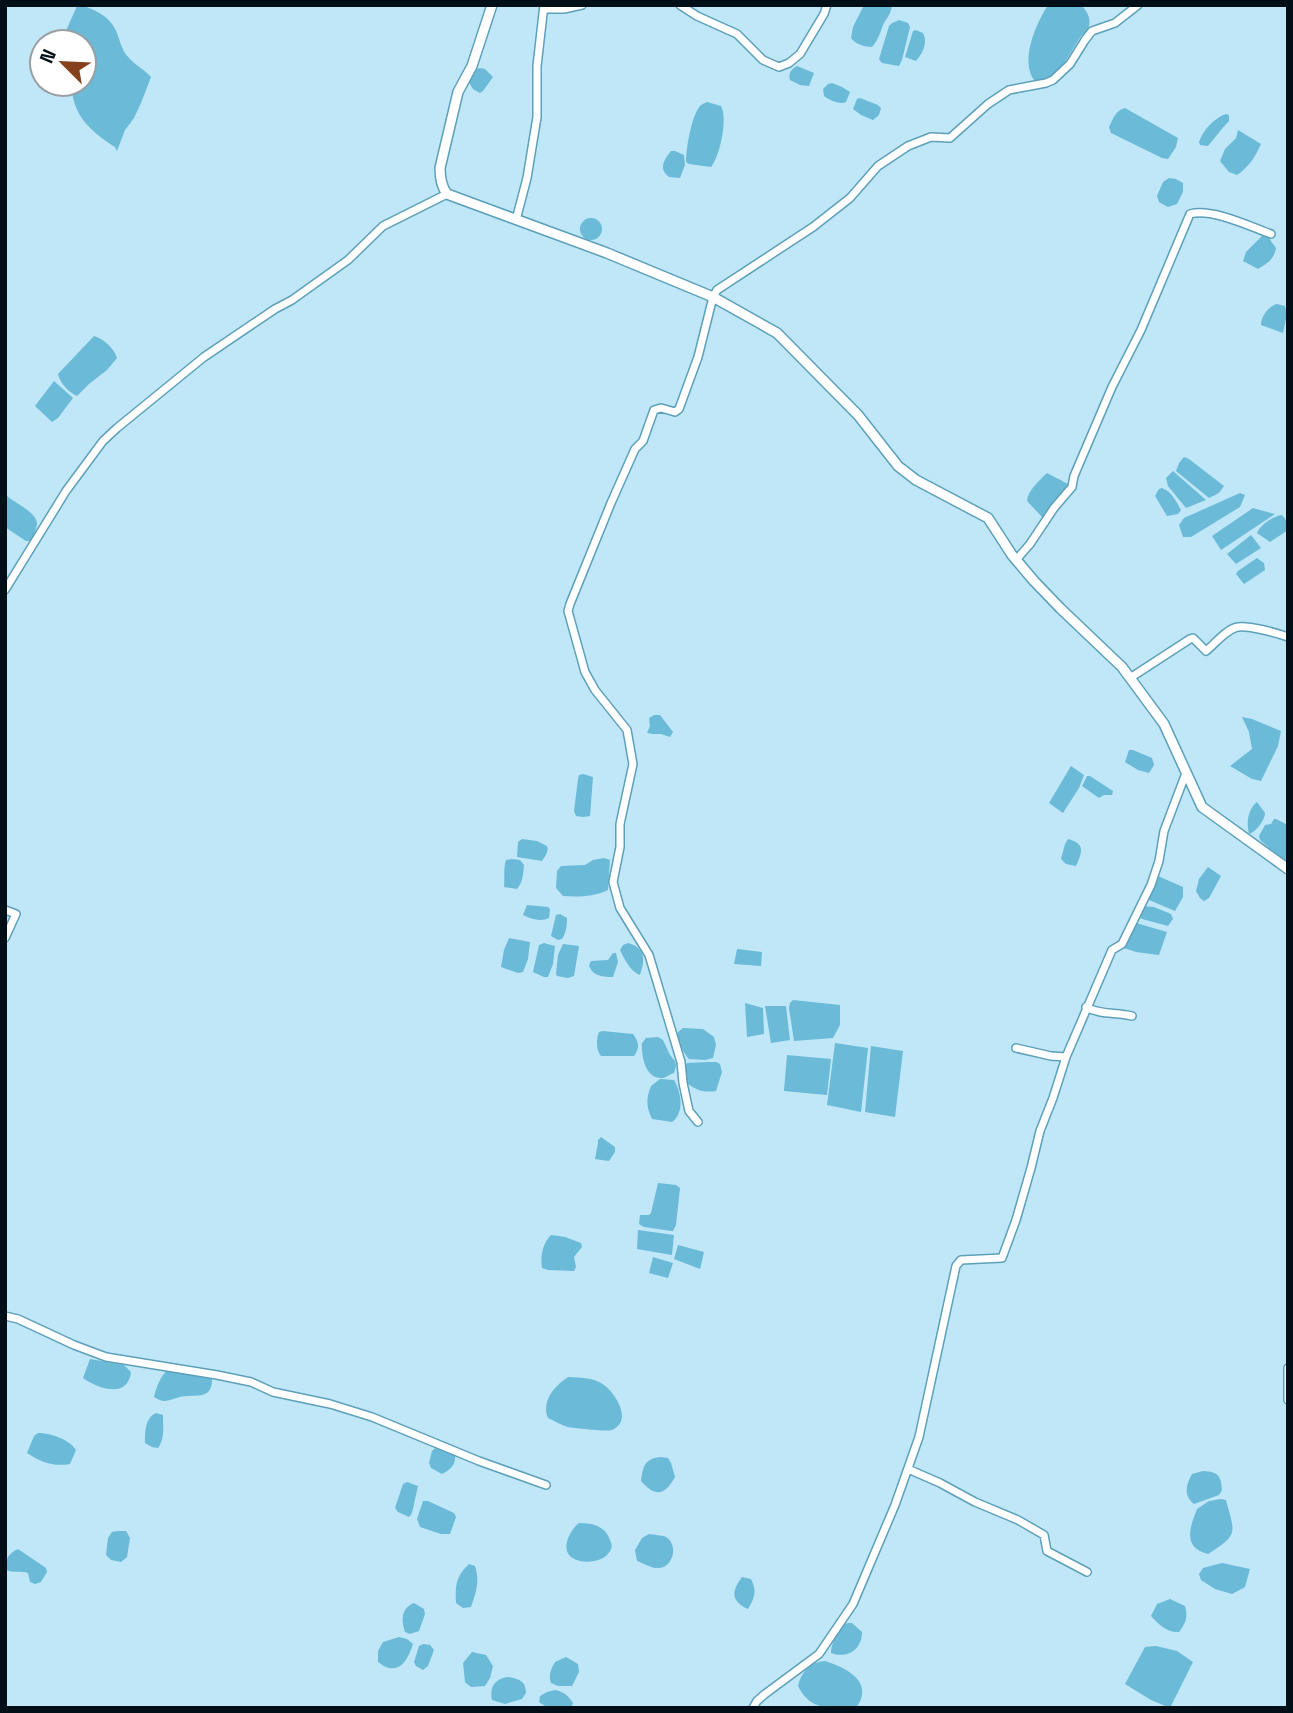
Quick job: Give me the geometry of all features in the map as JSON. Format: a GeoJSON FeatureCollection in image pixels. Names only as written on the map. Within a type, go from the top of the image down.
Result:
{"type":"FeatureCollection","features":[{"type":"Feature","properties":{"kind":"street"},"geometry":{"type":"LineString","coordinates":[[492,5],[472,65],[458,92],[440,168],[441,181],[447,194],[607,253],[713,297],[777,333],[858,415],[898,466],[916,480],[988,518],[1016,560],[1060,608],[1122,667],[1164,724],[1202,807],[1288,869]]}},
{"type":"Feature","properties":{"kind":"street"},"geometry":{"type":"LineString","coordinates":[[516,219],[527,178],[537,117],[537,66],[544,7],[564,9],[582,5]]}},
{"type":"Feature","properties":{"kind":"street"},"geometry":{"type":"LineString","coordinates":[[680,5],[737,34],[763,60],[779,67],[800,54],[827,5]]}},
{"type":"Feature","properties":{"kind":"street"},"geometry":{"type":"LineString","coordinates":[[698,1122],[688,1111],[681,1062],[649,955],[620,908],[613,882],[620,847],[620,824],[634,764],[628,730],[595,690],[585,672],[568,611],[611,503],[635,449],[645,435],[654,410],[663,408],[675,412],[679,409],[698,357],[713,297],[719,288],[839,208],[859,190],[878,166],[908,146],[932,137],[950,138],[988,104],[1009,90],[1053,80],[1070,64],[1092,31],[1115,23],[1138,5]]}},
{"type":"Feature","properties":{"kind":"street"},"geometry":{"type":"LineString","coordinates":[[5,590],[66,491],[117,428],[204,357],[348,260],[383,226],[447,194]]}},
{"type":"Feature","properties":{"kind":"street"},"geometry":{"type":"LineString","coordinates":[[1016,560],[1072,487],[1074,476],[1112,387],[1128,360],[1190,214],[1213,214],[1272,234]]}},
{"type":"Feature","properties":{"kind":"street"},"geometry":{"type":"LineString","coordinates":[[1130,678],[1193,638],[1206,651],[1237,627],[1288,637]]}},
{"type":"Feature","properties":{"kind":"street"},"geometry":{"type":"LineString","coordinates":[[753,1708],[757,1701],[819,1654],[853,1604],[879,1546],[919,1437],[956,1266],[961,1260],[1002,1258],[1020,1208],[1040,1131],[1066,1057],[1112,950],[1122,944],[1151,885],[1159,861],[1164,831],[1186,773]]}},
{"type":"Feature","properties":{"kind":"street"},"geometry":{"type":"LineString","coordinates":[[5,910],[16,914],[5,938]]}},
{"type":"Feature","properties":{"kind":"street"},"geometry":{"type":"LineString","coordinates":[[1086,1007],[1095,1012],[1116,1012],[1132,1016]]}},
{"type":"Feature","properties":{"kind":"street"},"geometry":{"type":"LineString","coordinates":[[1016,1048],[1066,1057]]}},
{"type":"Feature","properties":{"kind":"street"},"geometry":{"type":"LineString","coordinates":[[5,1316],[18,1319],[106,1357],[251,1382],[273,1392],[330,1404],[372,1417],[455,1452],[546,1485]]}},
{"type":"Feature","properties":{"kind":"street"},"geometry":{"type":"LineString","coordinates":[[1288,1368],[1288,1400]]}},
{"type":"Feature","properties":{"kind":"street"},"geometry":{"type":"LineString","coordinates":[[908,1469],[1018,1520],[1044,1535],[1046,1551],[1087,1572]]}},
{"type":"Feature","properties":{"kind":"water"},"geometry":{"type":"Polygon","coordinates":[[[81,5],[108,19],[131,61],[151,77],[117,151],[85,122],[73,99],[98,98],[98,28],[67,28],[77,6],[81,5]]]}},
{"type":"Feature","properties":{"kind":"water"},"geometry":{"type":"Polygon","coordinates":[[[864,5],[892,5],[872,47],[860,45],[851,38],[853,27],[864,5]]]}},
{"type":"Feature","properties":{"kind":"water"},"geometry":{"type":"Polygon","coordinates":[[[1048,5],[1081,5],[1088,15],[1089,26],[1057,72],[1035,81],[1030,73],[1029,54],[1034,32],[1048,5]]]}},
{"type":"Feature","properties":{"kind":"water"},"geometry":{"type":"Polygon","coordinates":[[[899,20],[908,23],[910,27],[902,60],[899,66],[882,63],[879,59],[889,26],[899,20]]]}},
{"type":"Feature","properties":{"kind":"water"},"geometry":{"type":"Polygon","coordinates":[[[913,31],[923,33],[925,44],[916,61],[905,57],[913,31]]]}},
{"type":"Feature","properties":{"kind":"water"},"geometry":{"type":"Polygon","coordinates":[[[797,66],[814,73],[809,86],[790,80],[790,72],[797,66]]]}},
{"type":"Feature","properties":{"kind":"water"},"geometry":{"type":"Polygon","coordinates":[[[480,68],[493,77],[480,93],[473,89],[468,81],[472,73],[480,68]]]}},
{"type":"Feature","properties":{"kind":"water"},"geometry":{"type":"Polygon","coordinates":[[[832,83],[850,92],[846,102],[838,102],[824,96],[823,89],[832,83]]]}},
{"type":"Feature","properties":{"kind":"water"},"geometry":{"type":"Polygon","coordinates":[[[860,98],[881,108],[879,115],[873,120],[853,109],[860,98]]]}},
{"type":"Feature","properties":{"kind":"water"},"geometry":{"type":"Polygon","coordinates":[[[707,102],[721,106],[724,119],[720,146],[711,167],[686,162],[693,120],[699,107],[707,102]]]}},
{"type":"Feature","properties":{"kind":"water"},"geometry":{"type":"Polygon","coordinates":[[[1125,108],[1178,138],[1168,159],[1111,133],[1109,127],[1113,118],[1125,108]]]}},
{"type":"Feature","properties":{"kind":"water"},"geometry":{"type":"Polygon","coordinates":[[[1229,115],[1229,121],[1208,146],[1200,145],[1206,129],[1217,118],[1229,115]]]}},
{"type":"Feature","properties":{"kind":"water"},"geometry":{"type":"Polygon","coordinates":[[[1238,130],[1261,144],[1245,169],[1237,175],[1229,172],[1220,161],[1225,149],[1236,138],[1238,130]]]}},
{"type":"Feature","properties":{"kind":"water"},"geometry":{"type":"Polygon","coordinates":[[[671,151],[684,155],[685,165],[680,178],[669,177],[663,168],[671,151]]]}},
{"type":"Feature","properties":{"kind":"water"},"geometry":{"type":"Polygon","coordinates":[[[1169,178],[1183,183],[1183,192],[1177,204],[1168,207],[1159,202],[1157,196],[1163,182],[1169,178]]]}},
{"type":"Feature","properties":{"kind":"water"},"geometry":{"type":"Polygon","coordinates":[[[591,218],[599,221],[602,229],[599,237],[591,240],[583,237],[580,229],[583,221],[591,218]]]}},
{"type":"Feature","properties":{"kind":"water"},"geometry":{"type":"Polygon","coordinates":[[[1262,236],[1268,237],[1276,248],[1270,260],[1258,269],[1243,261],[1246,252],[1262,236]]]}},
{"type":"Feature","properties":{"kind":"water"},"geometry":{"type":"Polygon","coordinates":[[[1277,304],[1285,306],[1287,314],[1283,333],[1261,325],[1266,312],[1277,304]]]}},
{"type":"Feature","properties":{"kind":"water"},"geometry":{"type":"Polygon","coordinates":[[[94,336],[108,344],[117,358],[77,396],[65,387],[58,374],[94,336]]]}},
{"type":"Feature","properties":{"kind":"water"},"geometry":{"type":"Polygon","coordinates":[[[54,381],[73,398],[52,422],[35,406],[54,381]]]}},
{"type":"Feature","properties":{"kind":"water"},"geometry":{"type":"Polygon","coordinates":[[[1184,457],[1224,486],[1219,493],[1209,498],[1176,471],[1184,457]]]}},
{"type":"Feature","properties":{"kind":"water"},"geometry":{"type":"Polygon","coordinates":[[[1173,471],[1206,500],[1186,508],[1168,486],[1166,478],[1173,471]]]}},
{"type":"Feature","properties":{"kind":"water"},"geometry":{"type":"Polygon","coordinates":[[[1047,473],[1070,485],[1043,518],[1027,501],[1037,482],[1047,473]]]}},
{"type":"Feature","properties":{"kind":"water"},"geometry":{"type":"Polygon","coordinates":[[[1162,488],[1175,500],[1181,510],[1178,514],[1167,516],[1155,496],[1162,488]]]}},
{"type":"Feature","properties":{"kind":"water"},"geometry":{"type":"Polygon","coordinates":[[[1240,493],[1245,495],[1240,507],[1191,537],[1183,537],[1179,525],[1184,518],[1240,493]]]}},
{"type":"Feature","properties":{"kind":"water"},"geometry":{"type":"Polygon","coordinates":[[[7,496],[36,519],[32,541],[26,541],[5,527],[7,496]]]}},
{"type":"Feature","properties":{"kind":"water"},"geometry":{"type":"Polygon","coordinates":[[[1253,508],[1275,514],[1221,550],[1212,536],[1253,508]]]}},
{"type":"Feature","properties":{"kind":"water"},"geometry":{"type":"Polygon","coordinates":[[[1282,515],[1288,523],[1288,530],[1270,542],[1257,533],[1267,521],[1282,515]]]}},
{"type":"Feature","properties":{"kind":"water"},"geometry":{"type":"Polygon","coordinates":[[[1251,535],[1261,548],[1236,564],[1227,554],[1251,535]]]}},
{"type":"Feature","properties":{"kind":"water"},"geometry":{"type":"Polygon","coordinates":[[[1257,558],[1264,563],[1265,570],[1244,584],[1236,574],[1257,558]]]}},
{"type":"Feature","properties":{"kind":"water"},"geometry":{"type":"Polygon","coordinates":[[[660,715],[673,732],[670,737],[647,733],[649,718],[660,715]]]}},
{"type":"Feature","properties":{"kind":"water"},"geometry":{"type":"Polygon","coordinates":[[[1242,717],[1281,731],[1278,746],[1261,781],[1252,779],[1230,766],[1252,749],[1249,732],[1242,717]]]}},
{"type":"Feature","properties":{"kind":"water"},"geometry":{"type":"Polygon","coordinates":[[[1129,750],[1152,758],[1154,765],[1149,773],[1125,762],[1129,750]]]}},
{"type":"Feature","properties":{"kind":"water"},"geometry":{"type":"Polygon","coordinates":[[[1071,766],[1084,775],[1063,813],[1049,803],[1071,766]]]}},
{"type":"Feature","properties":{"kind":"water"},"geometry":{"type":"Polygon","coordinates":[[[579,775],[593,777],[590,816],[583,817],[576,816],[574,811],[578,779],[579,775]]]}},
{"type":"Feature","properties":{"kind":"water"},"geometry":{"type":"Polygon","coordinates":[[[1087,776],[1113,791],[1112,795],[1099,798],[1082,786],[1087,776]]]}},
{"type":"Feature","properties":{"kind":"water"},"geometry":{"type":"Polygon","coordinates":[[[1257,802],[1265,816],[1249,834],[1248,817],[1257,802]]]}},
{"type":"Feature","properties":{"kind":"water"},"geometry":{"type":"Polygon","coordinates":[[[1274,819],[1288,825],[1288,864],[1260,840],[1259,836],[1265,825],[1271,824],[1274,819]]]}},
{"type":"Feature","properties":{"kind":"water"},"geometry":{"type":"Polygon","coordinates":[[[522,839],[537,841],[547,846],[542,861],[517,857],[518,842],[522,839]]]}},
{"type":"Feature","properties":{"kind":"water"},"geometry":{"type":"Polygon","coordinates":[[[1068,839],[1078,843],[1081,849],[1076,866],[1066,864],[1061,859],[1068,839]]]}},
{"type":"Feature","properties":{"kind":"water"},"geometry":{"type":"Polygon","coordinates":[[[604,858],[610,860],[608,890],[591,895],[563,896],[556,888],[557,871],[561,866],[585,865],[604,858]]]}},
{"type":"Feature","properties":{"kind":"water"},"geometry":{"type":"Polygon","coordinates":[[[506,860],[520,860],[524,865],[522,881],[517,889],[504,887],[506,860]]]}},
{"type":"Feature","properties":{"kind":"water"},"geometry":{"type":"Polygon","coordinates":[[[1208,867],[1221,876],[1209,898],[1204,901],[1196,891],[1199,879],[1208,867]]]}},
{"type":"Feature","properties":{"kind":"water"},"geometry":{"type":"Polygon","coordinates":[[[1158,876],[1183,887],[1183,897],[1175,911],[1149,900],[1158,876]]]}},
{"type":"Feature","properties":{"kind":"water"},"geometry":{"type":"Polygon","coordinates":[[[527,905],[548,907],[549,918],[536,920],[523,915],[527,905]]]}},
{"type":"Feature","properties":{"kind":"water"},"geometry":{"type":"Polygon","coordinates":[[[1143,906],[1171,914],[1173,919],[1168,926],[1142,919],[1140,917],[1143,906]]]}},
{"type":"Feature","properties":{"kind":"water"},"geometry":{"type":"Polygon","coordinates":[[[556,915],[567,918],[567,924],[562,939],[558,940],[551,936],[556,915]]]}},
{"type":"Feature","properties":{"kind":"water"},"geometry":{"type":"Polygon","coordinates":[[[1136,923],[1167,932],[1159,955],[1124,948],[1136,923]]]}},
{"type":"Feature","properties":{"kind":"water"},"geometry":{"type":"Polygon","coordinates":[[[509,938],[530,942],[523,972],[501,967],[509,938]]]}},
{"type":"Feature","properties":{"kind":"water"},"geometry":{"type":"Polygon","coordinates":[[[544,943],[555,946],[548,977],[533,972],[539,945],[544,943]]]}},
{"type":"Feature","properties":{"kind":"water"},"geometry":{"type":"Polygon","coordinates":[[[628,943],[638,948],[643,955],[640,975],[631,968],[620,950],[628,943]]]}},
{"type":"Feature","properties":{"kind":"water"},"geometry":{"type":"Polygon","coordinates":[[[563,944],[579,946],[574,976],[568,978],[556,974],[558,955],[563,944]]]}},
{"type":"Feature","properties":{"kind":"water"},"geometry":{"type":"Polygon","coordinates":[[[737,949],[762,952],[761,966],[734,964],[737,949]]]}},
{"type":"Feature","properties":{"kind":"water"},"geometry":{"type":"Polygon","coordinates":[[[616,953],[618,962],[613,977],[593,972],[589,966],[591,961],[608,960],[616,953]]]}},
{"type":"Feature","properties":{"kind":"water"},"geometry":{"type":"Polygon","coordinates":[[[793,1000],[840,1005],[840,1025],[833,1038],[794,1041],[789,1008],[793,1000]]]}},
{"type":"Feature","properties":{"kind":"water"},"geometry":{"type":"Polygon","coordinates":[[[745,1003],[763,1008],[764,1034],[747,1037],[745,1003]]]}},
{"type":"Feature","properties":{"kind":"water"},"geometry":{"type":"Polygon","coordinates":[[[765,1006],[786,1006],[790,1040],[771,1043],[765,1006]]]}},
{"type":"Feature","properties":{"kind":"water"},"geometry":{"type":"Polygon","coordinates":[[[683,1028],[703,1029],[714,1037],[716,1045],[713,1058],[689,1059],[678,1039],[678,1032],[683,1028]]]}},
{"type":"Feature","properties":{"kind":"water"},"geometry":{"type":"Polygon","coordinates":[[[599,1032],[633,1034],[638,1045],[634,1056],[601,1056],[597,1041],[599,1032]]]}},
{"type":"Feature","properties":{"kind":"water"},"geometry":{"type":"Polygon","coordinates":[[[658,1037],[663,1040],[676,1066],[674,1073],[663,1078],[657,1078],[648,1071],[642,1054],[642,1043],[646,1038],[658,1037]]]}},
{"type":"Feature","properties":{"kind":"water"},"geometry":{"type":"Polygon","coordinates":[[[835,1043],[868,1048],[861,1112],[827,1105],[835,1043]]]}},
{"type":"Feature","properties":{"kind":"water"},"geometry":{"type":"Polygon","coordinates":[[[871,1046],[903,1051],[895,1117],[865,1112],[871,1046]]]}},
{"type":"Feature","properties":{"kind":"water"},"geometry":{"type":"Polygon","coordinates":[[[787,1055],[831,1059],[827,1095],[784,1091],[787,1055]]]}},
{"type":"Feature","properties":{"kind":"water"},"geometry":{"type":"Polygon","coordinates":[[[687,1063],[720,1064],[722,1072],[716,1091],[699,1090],[685,1081],[684,1067],[687,1063]]]}},
{"type":"Feature","properties":{"kind":"water"},"geometry":{"type":"Polygon","coordinates":[[[660,1079],[674,1080],[678,1090],[679,1113],[672,1122],[652,1119],[649,1110],[649,1090],[660,1079]]]}},
{"type":"Feature","properties":{"kind":"water"},"geometry":{"type":"Polygon","coordinates":[[[601,1137],[615,1147],[609,1161],[595,1159],[598,1140],[601,1137]]]}},
{"type":"Feature","properties":{"kind":"water"},"geometry":{"type":"Polygon","coordinates":[[[658,1183],[680,1188],[673,1231],[639,1224],[640,1215],[651,1213],[658,1183]]]}},
{"type":"Feature","properties":{"kind":"water"},"geometry":{"type":"Polygon","coordinates":[[[638,1230],[674,1235],[672,1255],[637,1249],[638,1230]]]}},
{"type":"Feature","properties":{"kind":"water"},"geometry":{"type":"Polygon","coordinates":[[[551,1235],[581,1243],[582,1247],[574,1257],[574,1271],[542,1268],[543,1250],[551,1235]]]}},
{"type":"Feature","properties":{"kind":"water"},"geometry":{"type":"Polygon","coordinates":[[[678,1245],[704,1252],[700,1269],[674,1259],[678,1245]]]}},
{"type":"Feature","properties":{"kind":"water"},"geometry":{"type":"Polygon","coordinates":[[[653,1257],[673,1263],[668,1278],[649,1273],[653,1257]]]}},
{"type":"Feature","properties":{"kind":"water"},"geometry":{"type":"Polygon","coordinates":[[[90,1359],[124,1365],[131,1372],[129,1380],[118,1389],[104,1388],[89,1382],[83,1378],[90,1359]]]}},
{"type":"Feature","properties":{"kind":"water"},"geometry":{"type":"Polygon","coordinates":[[[169,1368],[212,1377],[210,1390],[202,1395],[167,1401],[154,1397],[163,1375],[169,1368]]]}},
{"type":"Feature","properties":{"kind":"water"},"geometry":{"type":"Polygon","coordinates":[[[568,1377],[587,1378],[609,1389],[622,1414],[618,1426],[612,1430],[584,1429],[568,1427],[548,1418],[546,1406],[550,1395],[568,1377]]]}},
{"type":"Feature","properties":{"kind":"water"},"geometry":{"type":"Polygon","coordinates":[[[156,1413],[163,1415],[163,1436],[158,1448],[145,1443],[148,1422],[156,1413]]]}},
{"type":"Feature","properties":{"kind":"water"},"geometry":{"type":"Polygon","coordinates":[[[38,1433],[59,1437],[73,1446],[76,1450],[70,1464],[47,1463],[27,1453],[38,1433]]]}},
{"type":"Feature","properties":{"kind":"water"},"geometry":{"type":"Polygon","coordinates":[[[435,1448],[455,1454],[452,1466],[442,1474],[431,1468],[429,1463],[435,1448]]]}},
{"type":"Feature","properties":{"kind":"water"},"geometry":{"type":"Polygon","coordinates":[[[660,1457],[668,1458],[675,1477],[668,1488],[656,1492],[641,1481],[645,1464],[660,1457]]]}},
{"type":"Feature","properties":{"kind":"water"},"geometry":{"type":"Polygon","coordinates":[[[1203,1471],[1218,1475],[1222,1490],[1219,1495],[1194,1504],[1188,1497],[1187,1486],[1192,1474],[1203,1471]]]}},
{"type":"Feature","properties":{"kind":"water"},"geometry":{"type":"Polygon","coordinates":[[[407,1482],[418,1486],[409,1517],[395,1508],[403,1484],[407,1482]]]}},
{"type":"Feature","properties":{"kind":"water"},"geometry":{"type":"Polygon","coordinates":[[[1226,1500],[1232,1532],[1225,1542],[1208,1554],[1194,1547],[1191,1542],[1192,1523],[1197,1509],[1209,1501],[1226,1500]]]}},
{"type":"Feature","properties":{"kind":"water"},"geometry":{"type":"Polygon","coordinates":[[[423,1501],[454,1513],[456,1517],[450,1534],[420,1527],[417,1519],[423,1501]]]}},
{"type":"Feature","properties":{"kind":"water"},"geometry":{"type":"Polygon","coordinates":[[[579,1523],[594,1525],[605,1531],[612,1546],[607,1555],[589,1562],[571,1557],[566,1549],[567,1544],[570,1534],[579,1523]]]}},
{"type":"Feature","properties":{"kind":"water"},"geometry":{"type":"Polygon","coordinates":[[[126,1531],[130,1538],[127,1557],[121,1562],[111,1560],[106,1555],[108,1538],[112,1532],[126,1531]]]}},
{"type":"Feature","properties":{"kind":"water"},"geometry":{"type":"Polygon","coordinates":[[[649,1534],[666,1537],[672,1545],[673,1555],[664,1567],[653,1568],[637,1561],[635,1550],[642,1538],[649,1534]]]}},
{"type":"Feature","properties":{"kind":"water"},"geometry":{"type":"Polygon","coordinates":[[[18,1549],[46,1568],[47,1572],[41,1582],[30,1582],[28,1573],[5,1569],[8,1557],[18,1549]]]}},
{"type":"Feature","properties":{"kind":"water"},"geometry":{"type":"Polygon","coordinates":[[[1222,1563],[1250,1569],[1245,1587],[1232,1594],[1215,1589],[1201,1580],[1199,1574],[1203,1568],[1222,1563]]]}},
{"type":"Feature","properties":{"kind":"water"},"geometry":{"type":"Polygon","coordinates":[[[469,1564],[475,1566],[477,1587],[471,1607],[463,1608],[456,1603],[456,1586],[461,1573],[469,1564]]]}},
{"type":"Feature","properties":{"kind":"water"},"geometry":{"type":"Polygon","coordinates":[[[742,1577],[751,1579],[755,1591],[748,1609],[738,1603],[734,1596],[742,1577]]]}},
{"type":"Feature","properties":{"kind":"water"},"geometry":{"type":"Polygon","coordinates":[[[1170,1599],[1185,1606],[1186,1620],[1179,1632],[1160,1625],[1151,1616],[1157,1604],[1170,1599]]]}},
{"type":"Feature","properties":{"kind":"water"},"geometry":{"type":"Polygon","coordinates":[[[414,1603],[424,1609],[425,1614],[419,1631],[410,1634],[405,1632],[403,1615],[414,1603]]]}},
{"type":"Feature","properties":{"kind":"water"},"geometry":{"type":"Polygon","coordinates":[[[852,1623],[862,1632],[859,1644],[848,1654],[831,1653],[837,1635],[843,1625],[852,1623]]]}},
{"type":"Feature","properties":{"kind":"water"},"geometry":{"type":"Polygon","coordinates":[[[399,1637],[413,1644],[404,1662],[391,1668],[378,1662],[378,1651],[383,1642],[399,1637]]]}},
{"type":"Feature","properties":{"kind":"water"},"geometry":{"type":"Polygon","coordinates":[[[430,1645],[434,1650],[428,1666],[423,1670],[414,1662],[419,1646],[430,1645]]]}},
{"type":"Feature","properties":{"kind":"water"},"geometry":{"type":"Polygon","coordinates":[[[1156,1646],[1177,1651],[1193,1662],[1170,1708],[1125,1684],[1145,1647],[1156,1646]]]}},
{"type":"Feature","properties":{"kind":"water"},"geometry":{"type":"Polygon","coordinates":[[[472,1652],[486,1655],[493,1666],[485,1686],[471,1687],[465,1682],[463,1663],[472,1652]]]}},
{"type":"Feature","properties":{"kind":"water"},"geometry":{"type":"Polygon","coordinates":[[[566,1657],[578,1664],[579,1672],[572,1686],[558,1686],[551,1683],[550,1672],[555,1662],[566,1657]]]}},
{"type":"Feature","properties":{"kind":"water"},"geometry":{"type":"Polygon","coordinates":[[[825,1661],[856,1677],[862,1691],[856,1708],[822,1707],[803,1694],[798,1686],[801,1676],[815,1663],[825,1661]]]}},
{"type":"Feature","properties":{"kind":"water"},"geometry":{"type":"Polygon","coordinates":[[[509,1677],[523,1683],[526,1693],[522,1699],[505,1704],[492,1700],[494,1684],[509,1677]]]}},
{"type":"Feature","properties":{"kind":"water"},"geometry":{"type":"Polygon","coordinates":[[[555,1690],[567,1696],[573,1703],[572,1706],[545,1706],[539,1702],[540,1696],[555,1690]]]}}]}
